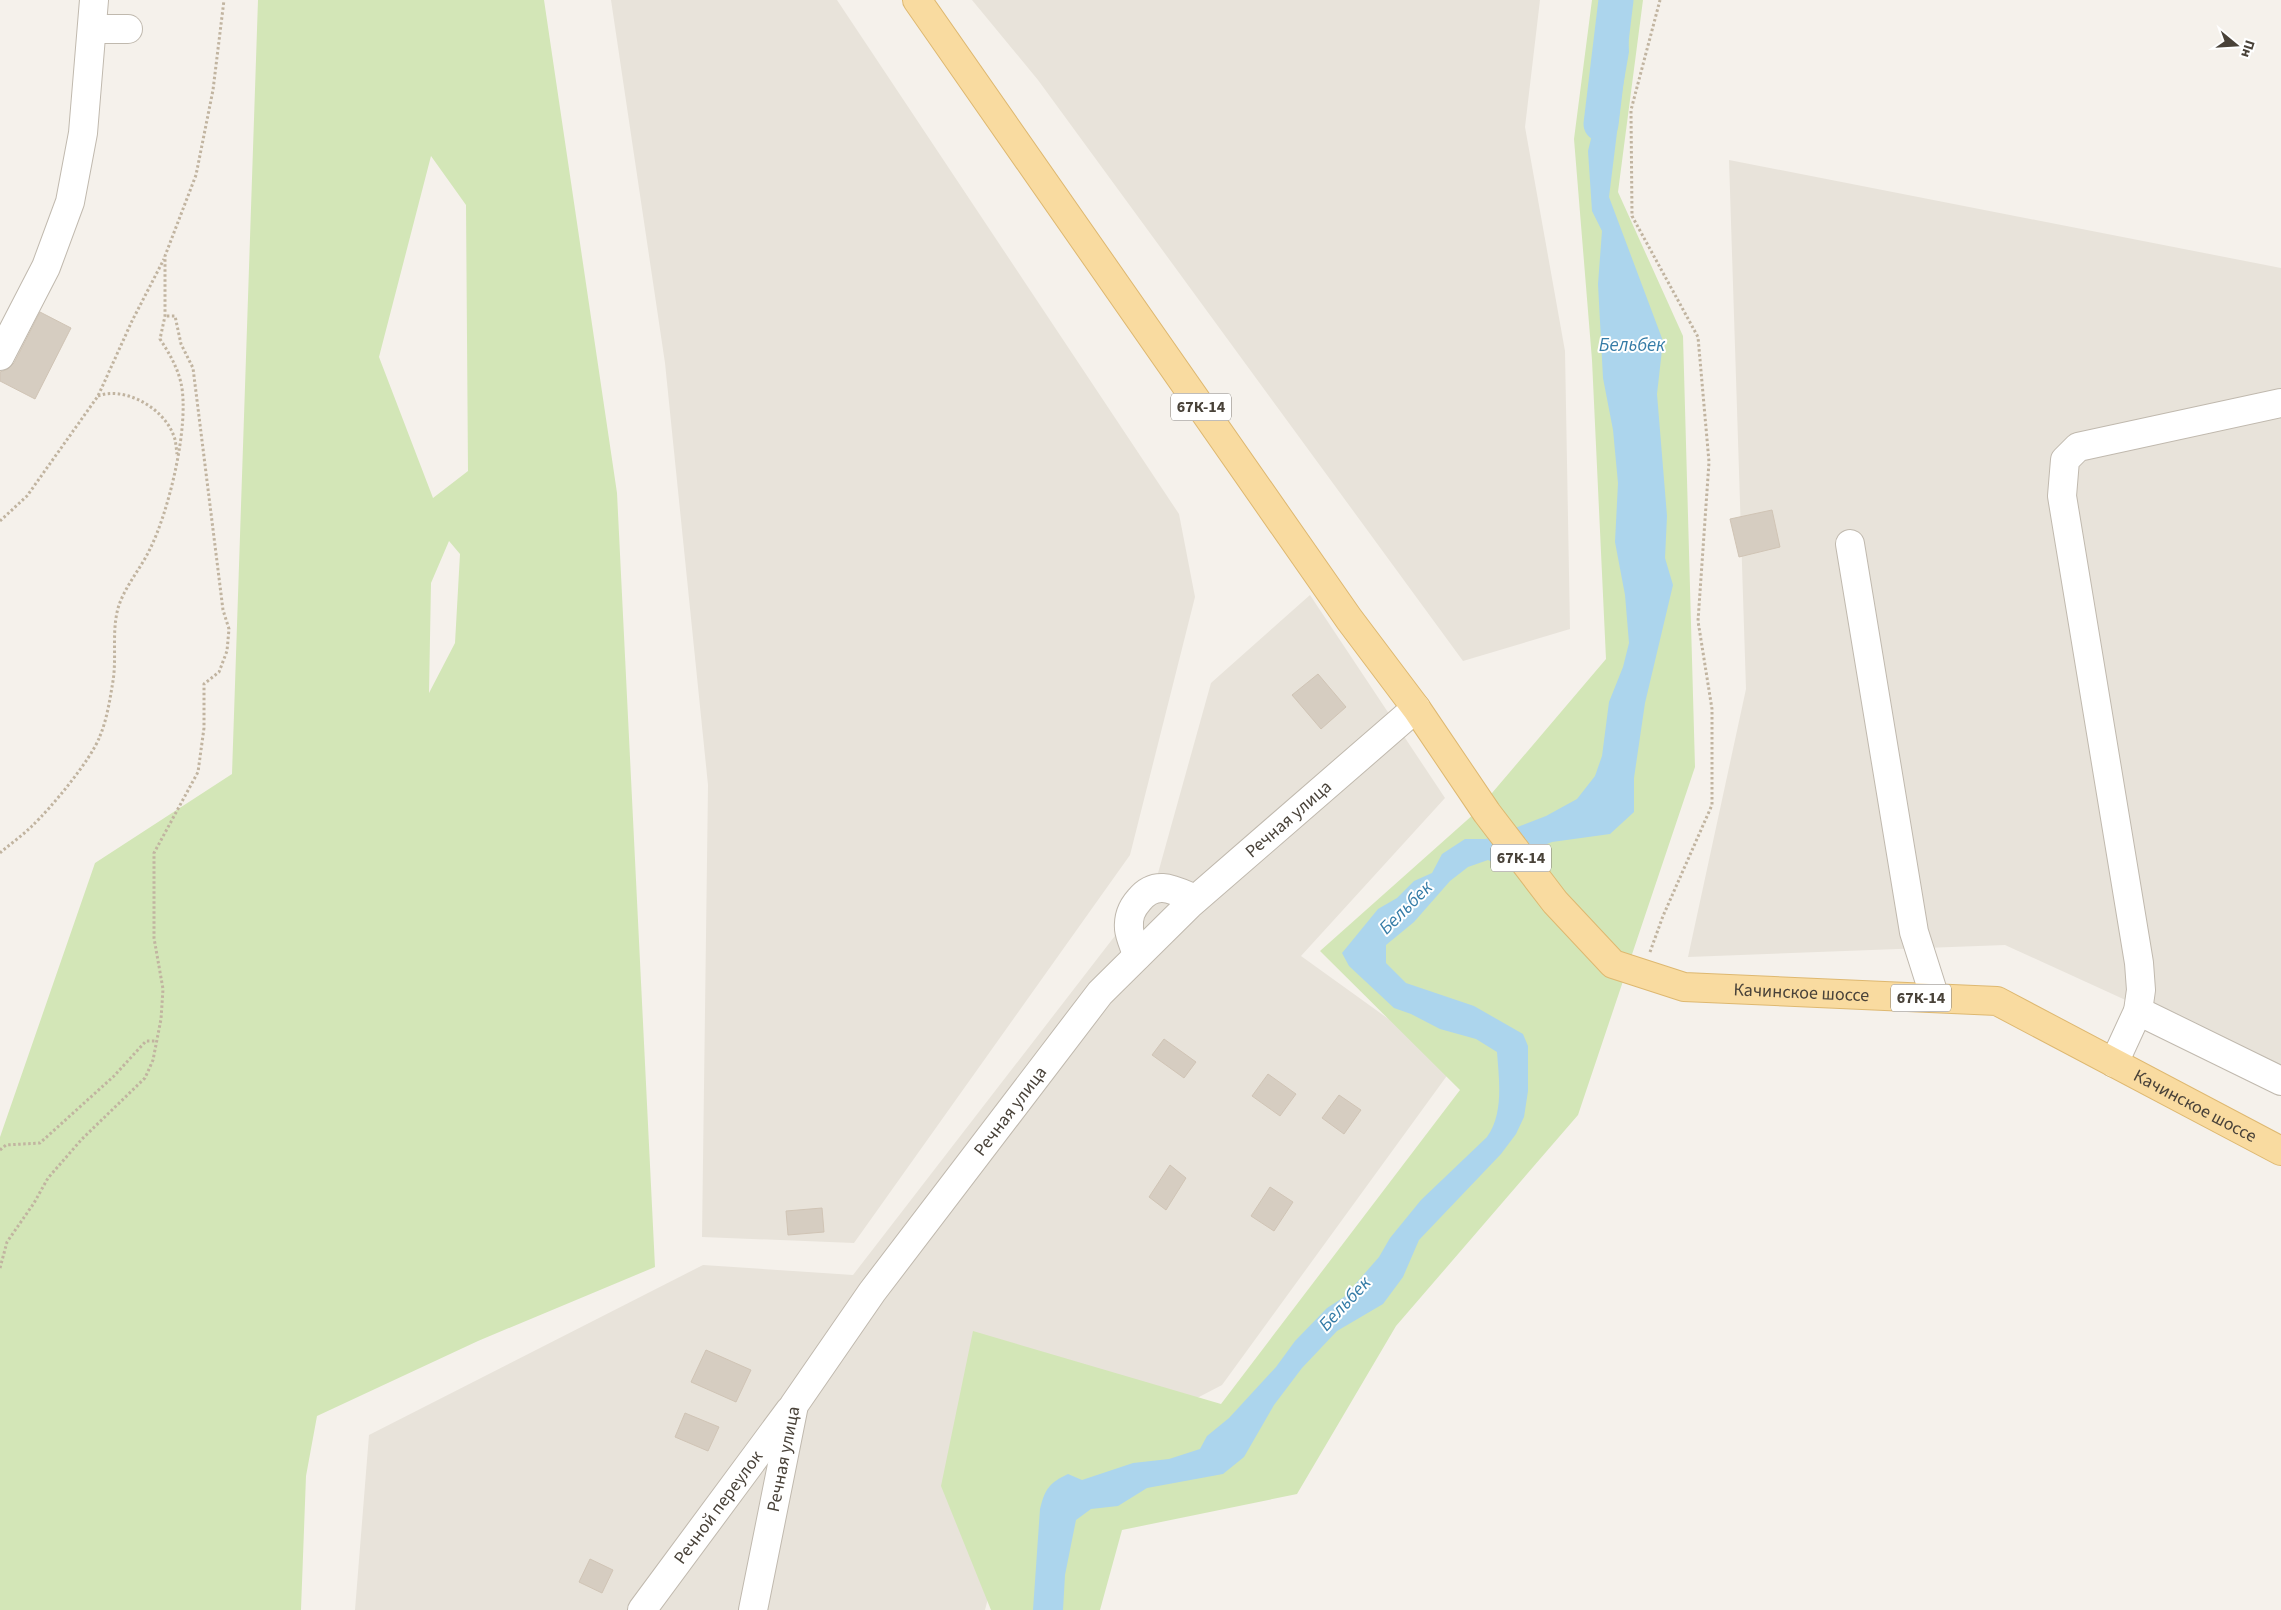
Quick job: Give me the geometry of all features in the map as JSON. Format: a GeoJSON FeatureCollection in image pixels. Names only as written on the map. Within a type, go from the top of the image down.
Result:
{"type":"FeatureCollection","features":[{"type":"Feature","properties":{"kind":"main road","name":"67К-14"},"geometry":{"type":"LineString","coordinates":[[917,0],[1343,611],[1416,708]]}},
{"type":"Feature","properties":{"kind":"main road","name":"Качинское шоссе"},"geometry":{"type":"LineString","coordinates":[[1416,708],[1487,813],[1555,902],[1613,964],[1684,987],[1997,1001],[2281,1151]]}},
{"type":"Feature","properties":{"kind":"street"},"geometry":{"type":"LineString","coordinates":[[0,356],[46,267],[70,202],[83,133],[94,0]]}},
{"type":"Feature","properties":{"kind":"street"},"geometry":{"type":"LineString","coordinates":[[92,28],[128,29]]}},
{"type":"Feature","properties":{"kind":"street"},"geometry":{"type":"LineString","coordinates":[[2114,1063],[2138,1011],[2141,990],[2139,963],[2062,496],[2065,460],[2078,447],[2281,403]]}},
{"type":"Feature","properties":{"kind":"street"},"geometry":{"type":"LineString","coordinates":[[1850,544],[1914,932],[1935,998]]}},
{"type":"Feature","properties":{"kind":"street","name":"Речная улица"},"geometry":{"type":"LineString","coordinates":[[753,1610],[794,1405],[872,1292],[1100,993],[1195,899],[1416,708]]}},
{"type":"Feature","properties":{"kind":"street"},"geometry":{"type":"LineString","coordinates":[[1138,956],[1129,930],[1130,910],[1146,891],[1161,888],[1175,890],[1195,899]]}},
{"type":"Feature","properties":{"kind":"street"},"geometry":{"type":"LineString","coordinates":[[2138,1011],[2281,1081]]}},
{"type":"Feature","properties":{"kind":"street","name":"Речной переулок"},"geometry":{"type":"LineString","coordinates":[[642,1610],[794,1405]]}},
{"type":"Feature","properties":{"kind":"path"},"geometry":{"type":"LineString","coordinates":[[0,521],[27,496],[98,396],[132,321],[165,256],[196,175],[213,90],[224,0]]}},
{"type":"Feature","properties":{"kind":"path"},"geometry":{"type":"LineString","coordinates":[[1643,973],[1663,916],[1712,805],[1712,709],[1698,621],[1709,462],[1698,337],[1632,216],[1631,110],[1660,0]]}},
{"type":"Feature","properties":{"kind":"path"},"geometry":{"type":"LineString","coordinates":[[0,853],[32,826],[82,767],[100,737],[114,678],[115,633],[118,607],[150,549],[161,521],[178,458],[183,418],[181,384],[173,358],[160,339],[165,316],[165,256]]}},
{"type":"Feature","properties":{"kind":"path"},"geometry":{"type":"LineString","coordinates":[[0,1268],[7,1242],[34,1203],[48,1178],[82,1139],[145,1078],[153,1060],[161,1019],[163,989],[154,938],[154,853],[198,772],[204,728],[204,684],[219,672],[227,652],[229,629],[223,610],[193,368],[181,344],[175,316],[165,316]]}},
{"type":"Feature","properties":{"kind":"path"},"geometry":{"type":"LineString","coordinates":[[98,396],[112,392],[145,404],[163,418],[173,434],[178,458]]}},
{"type":"Feature","properties":{"kind":"path"},"geometry":{"type":"LineString","coordinates":[[0,1150],[6,1145],[40,1144],[114,1076],[146,1041],[156,1041]]}},
{"type":"Feature","properties":{"kind":"shaded area"},"geometry":{"type":"Polygon","coordinates":[[[611,0],[837,0],[1179,514],[1195,597],[1130,855],[854,1243],[702,1237],[708,785],[665,363],[611,0]]]}},
{"type":"Feature","properties":{"kind":"shaded area"},"geometry":{"type":"Polygon","coordinates":[[[972,0],[1540,0],[1525,127],[1565,351],[1570,629],[1463,661],[1038,80],[972,0]]]}},
{"type":"Feature","properties":{"kind":"shaded area"},"geometry":{"type":"Polygon","coordinates":[[[1729,160],[2281,268],[2281,1071],[2005,945],[1688,957],[1746,689],[1729,160]]]}},
{"type":"Feature","properties":{"kind":"shaded area"},"geometry":{"type":"Polygon","coordinates":[[[1310,595],[1445,798],[1301,956],[1454,1066],[1222,1385],[1015,1493],[985,1610],[355,1610],[369,1435],[703,1265],[853,1275],[1155,884],[1211,683],[1310,595]]]}},
{"type":"Feature","properties":{"kind":"green space"},"geometry":{"type":"Polygon","coordinates":[[[258,0],[544,0],[617,493],[655,1267],[478,1341],[317,1416],[306,1476],[301,1610],[0,1610],[0,1137],[95,863],[232,774],[258,0]],[[431,156],[379,357],[433,498],[468,471],[466,205],[431,156]],[[449,541],[431,583],[429,693],[455,643],[460,554],[449,541]]]}},
{"type":"Feature","properties":{"kind":"green space"},"geometry":{"type":"Polygon","coordinates":[[[1592,0],[1643,0],[1618,192],[1683,336],[1695,767],[1578,1115],[1396,1326],[1297,1494],[1122,1530],[1100,1610],[991,1610],[941,1486],[973,1331],[1221,1404],[1460,1090],[1320,951],[1475,813],[1606,659],[1592,360],[1574,139],[1592,0]]]}},
{"type":"Feature","properties":{"kind":"water","name":"Бельбек"},"geometry":{"type":"Polygon","coordinates":[[[1616,0],[1627,0],[1629,52],[1609,197],[1663,341],[1657,394],[1667,516],[1665,558],[1673,585],[1645,703],[1634,778],[1634,812],[1610,834],[1552,842],[1526,852],[1503,867],[1488,860],[1468,867],[1450,881],[1414,922],[1386,945],[1386,963],[1406,983],[1474,1006],[1523,1034],[1528,1046],[1528,1091],[1524,1117],[1516,1134],[1501,1154],[1419,1240],[1403,1277],[1383,1304],[1337,1331],[1302,1368],[1274,1405],[1244,1457],[1223,1474],[1147,1488],[1118,1506],[1091,1509],[1076,1520],[1065,1575],[1063,1610],[1033,1610],[1040,1509],[1049,1487],[1056,1480],[1068,1474],[1082,1480],[1133,1463],[1169,1459],[1200,1449],[1207,1436],[1229,1418],[1276,1367],[1295,1341],[1327,1308],[1344,1297],[1379,1257],[1390,1238],[1421,1200],[1487,1137],[1496,1118],[1499,1096],[1497,1052],[1476,1039],[1440,1029],[1411,1014],[1394,1008],[1349,966],[1342,953],[1378,909],[1397,898],[1414,881],[1432,873],[1442,854],[1465,839],[1486,839],[1546,816],[1577,799],[1595,776],[1602,756],[1609,702],[1623,667],[1629,643],[1625,595],[1615,542],[1618,483],[1613,430],[1603,378],[1598,284],[1602,231],[1592,211],[1588,151],[1606,78],[1616,0]]]}},
{"type":"Feature","properties":{"kind":"building"},"geometry":{"type":"Polygon","coordinates":[[[40,312],[71,328],[35,399],[0,381],[0,372],[8,369],[14,363],[40,312]]]}},
{"type":"Feature","properties":{"kind":"building"},"geometry":{"type":"Polygon","coordinates":[[[1772,510],[1780,547],[1739,557],[1730,519],[1772,510]]]}},
{"type":"Feature","properties":{"kind":"building"},"geometry":{"type":"Polygon","coordinates":[[[1318,674],[1346,707],[1321,729],[1292,695],[1318,674]]]}},
{"type":"Feature","properties":{"kind":"building"},"geometry":{"type":"Polygon","coordinates":[[[1164,1039],[1196,1062],[1184,1078],[1152,1055],[1164,1039]]]}},
{"type":"Feature","properties":{"kind":"building"},"geometry":{"type":"Polygon","coordinates":[[[1268,1074],[1296,1094],[1280,1116],[1252,1096],[1268,1074]]]}},
{"type":"Feature","properties":{"kind":"building"},"geometry":{"type":"Polygon","coordinates":[[[1339,1095],[1361,1110],[1344,1134],[1322,1118],[1339,1095]]]}},
{"type":"Feature","properties":{"kind":"building"},"geometry":{"type":"Polygon","coordinates":[[[1170,1165],[1186,1178],[1166,1210],[1149,1197],[1170,1165]]]}},
{"type":"Feature","properties":{"kind":"building"},"geometry":{"type":"Polygon","coordinates":[[[1270,1187],[1293,1202],[1274,1231],[1251,1216],[1270,1187]]]}},
{"type":"Feature","properties":{"kind":"building"},"geometry":{"type":"Polygon","coordinates":[[[822,1208],[824,1232],[788,1235],[786,1211],[822,1208]]]}},
{"type":"Feature","properties":{"kind":"building"},"geometry":{"type":"Polygon","coordinates":[[[706,1350],[751,1370],[736,1402],[691,1382],[706,1350]]]}},
{"type":"Feature","properties":{"kind":"building"},"geometry":{"type":"Polygon","coordinates":[[[685,1413],[719,1427],[708,1451],[675,1437],[685,1413]]]}},
{"type":"Feature","properties":{"kind":"building"},"geometry":{"type":"Polygon","coordinates":[[[590,1559],[613,1570],[602,1593],[579,1582],[590,1559]]]}},
{"type":"Feature","properties":{"kind":"waterway","name":"Бельбек"},"geometry":{"type":"LineString","coordinates":[[1601,124],[1616,0]]}}]}
